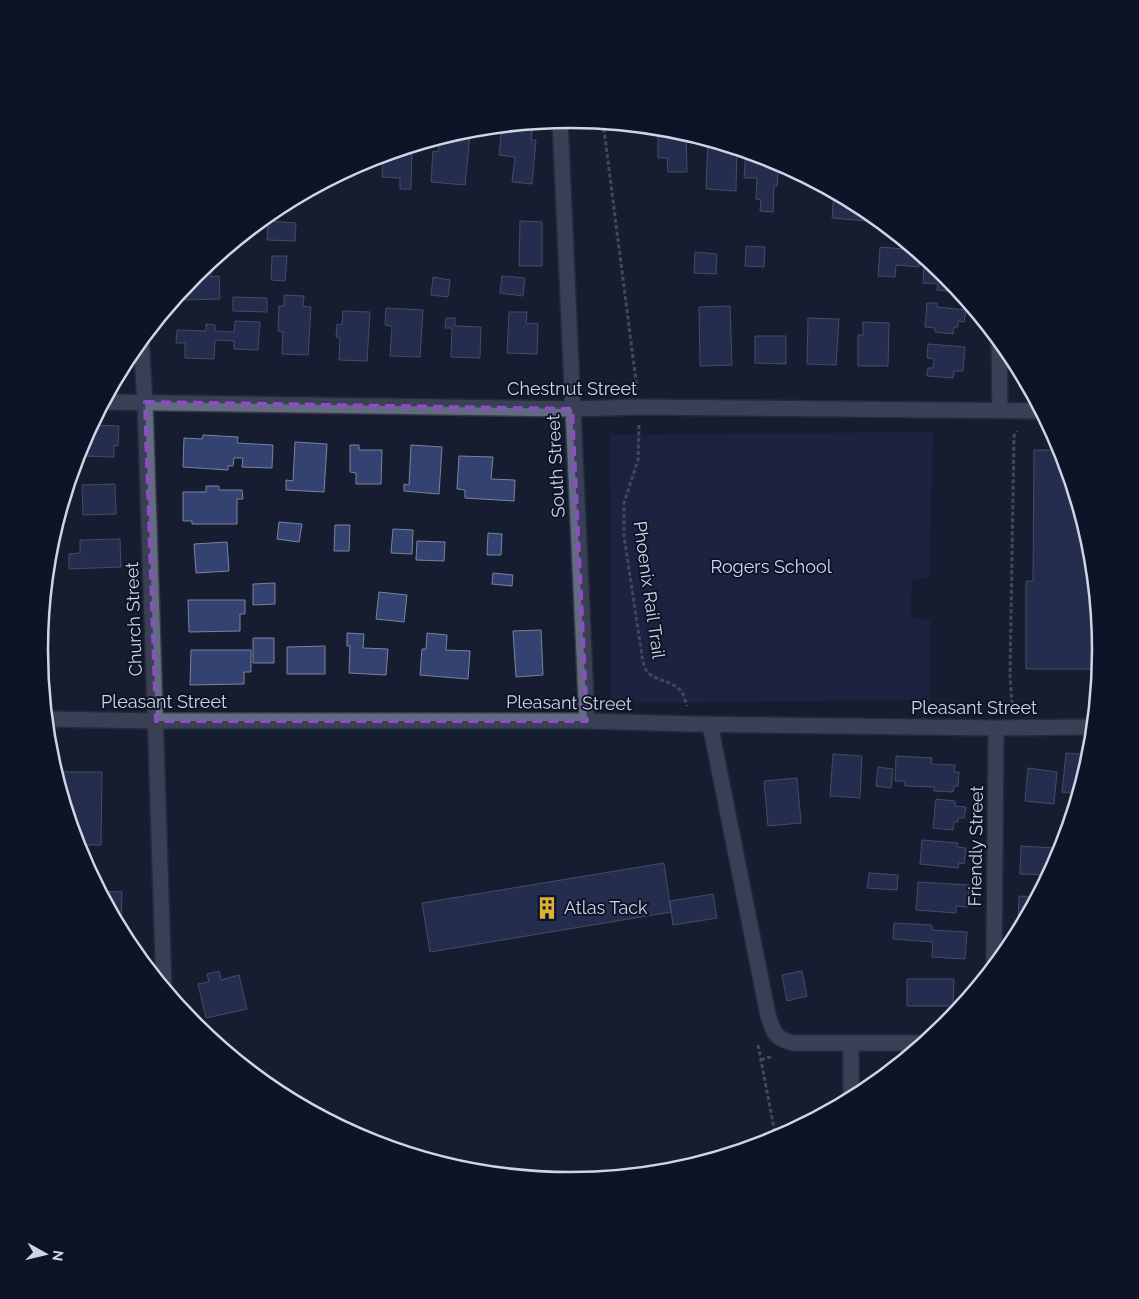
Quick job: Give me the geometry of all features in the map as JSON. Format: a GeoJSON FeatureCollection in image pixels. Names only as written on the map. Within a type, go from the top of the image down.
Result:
{"type":"FeatureCollection","features":[{"type":"Feature","properties":{"kind":"street","name":"South Street"},"geometry":{"type":"LineString","coordinates":[[560,128],[587,721]]}},
{"type":"Feature","properties":{"kind":"street","name":"Church Street"},"geometry":{"type":"LineString","coordinates":[[142,350],[146,402],[164,978]]}},
{"type":"Feature","properties":{"kind":"street"},"geometry":{"type":"LineString","coordinates":[[998,351],[1000,410]]}},
{"type":"Feature","properties":{"kind":"street","name":"Chestnut Street"},"geometry":{"type":"LineString","coordinates":[[110,402],[572,409],[640,407],[1034,411]]}},
{"type":"Feature","properties":{"kind":"street","name":"Pleasant Street"},"geometry":{"type":"LineString","coordinates":[[52,719],[156,721],[587,721],[996,728],[1085,727]]}},
{"type":"Feature","properties":{"kind":"street"},"geometry":{"type":"LineString","coordinates":[[710,724],[772,1028],[779,1039],[793,1043],[913,1043]]}},
{"type":"Feature","properties":{"kind":"street","name":"Friendly Street"},"geometry":{"type":"LineString","coordinates":[[994,953],[996,728]]}},
{"type":"Feature","properties":{"kind":"street"},"geometry":{"type":"LineString","coordinates":[[851,1043],[851,1089]]}},
{"type":"Feature","properties":{"kind":"path","name":"Phoenix Rail Trail"},"geometry":{"type":"LineString","coordinates":[[604,129],[640,407],[638,460],[624,502],[624,536],[645,668],[654,676],[677,688],[684,697]]}},
{"type":"Feature","properties":{"kind":"path"},"geometry":{"type":"LineString","coordinates":[[1015,728],[1016,711],[1012,703],[1010,677],[1014,436],[1020,426],[1021,411]]}},
{"type":"Feature","properties":{"kind":"highlighted area"},"geometry":{"type":"Polygon","coordinates":[[[145,402],[572,409],[587,721],[156,721],[145,402]]]}},
{"type":"Feature","properties":{"kind":"green space","name":"Rogers School"},"geometry":{"type":"Polygon","coordinates":[[[933,432],[929,577],[912,580],[910,617],[930,621],[929,700],[611,703],[610,435],[933,432]]]}},
{"type":"Feature","properties":{"kind":"building"},"geometry":{"type":"Polygon","coordinates":[[[532,129],[531,140],[536,140],[532,184],[512,182],[515,157],[499,155],[501,132],[532,129]]]}},
{"type":"Feature","properties":{"kind":"building"},"geometry":{"type":"Polygon","coordinates":[[[658,136],[686,141],[687,172],[668,172],[667,158],[658,158],[658,136]]]}},
{"type":"Feature","properties":{"kind":"building"},"geometry":{"type":"Polygon","coordinates":[[[470,138],[465,185],[431,182],[433,151],[438,152],[439,144],[470,138]]]}},
{"type":"Feature","properties":{"kind":"building"},"geometry":{"type":"Polygon","coordinates":[[[708,146],[737,155],[736,191],[706,189],[708,146]]]}},
{"type":"Feature","properties":{"kind":"building"},"geometry":{"type":"Polygon","coordinates":[[[412,152],[411,189],[400,189],[400,178],[382,177],[383,162],[412,152]]]}},
{"type":"Feature","properties":{"kind":"building"},"geometry":{"type":"Polygon","coordinates":[[[745,158],[778,171],[777,186],[774,186],[773,212],[760,211],[761,200],[756,199],[757,178],[744,178],[745,158]]]}},
{"type":"Feature","properties":{"kind":"building"},"geometry":{"type":"Polygon","coordinates":[[[833,199],[867,220],[867,221],[832,218],[833,199]]]}},
{"type":"Feature","properties":{"kind":"building"},"geometry":{"type":"Polygon","coordinates":[[[271,221],[296,223],[295,241],[267,240],[268,223],[271,221]]]}},
{"type":"Feature","properties":{"kind":"building"},"geometry":{"type":"Polygon","coordinates":[[[520,221],[542,222],[542,266],[519,266],[520,221]]]}},
{"type":"Feature","properties":{"kind":"building"},"geometry":{"type":"Polygon","coordinates":[[[746,246],[765,247],[764,267],[745,266],[746,246]]]}},
{"type":"Feature","properties":{"kind":"building"},"geometry":{"type":"Polygon","coordinates":[[[880,247],[904,249],[919,262],[919,267],[896,265],[895,277],[878,276],[880,247]]]}},
{"type":"Feature","properties":{"kind":"building"},"geometry":{"type":"Polygon","coordinates":[[[695,252],[717,254],[716,274],[694,273],[695,252]]]}},
{"type":"Feature","properties":{"kind":"building"},"geometry":{"type":"Polygon","coordinates":[[[272,256],[287,256],[285,281],[271,280],[272,256]]]}},
{"type":"Feature","properties":{"kind":"building"},"geometry":{"type":"Polygon","coordinates":[[[924,266],[949,291],[937,290],[938,284],[923,283],[924,266]]]}},
{"type":"Feature","properties":{"kind":"building"},"geometry":{"type":"Polygon","coordinates":[[[211,270],[211,277],[219,276],[220,299],[182,300],[211,270]]]}},
{"type":"Feature","properties":{"kind":"building"},"geometry":{"type":"Polygon","coordinates":[[[502,276],[525,278],[523,296],[500,293],[502,276]]]}},
{"type":"Feature","properties":{"kind":"building"},"geometry":{"type":"Polygon","coordinates":[[[433,277],[450,280],[448,297],[431,295],[433,277]]]}},
{"type":"Feature","properties":{"kind":"building"},"geometry":{"type":"Polygon","coordinates":[[[284,295],[304,296],[303,306],[311,307],[308,355],[282,354],[283,332],[278,331],[279,306],[284,306],[284,295]]]}},
{"type":"Feature","properties":{"kind":"building"},"geometry":{"type":"Polygon","coordinates":[[[233,297],[267,298],[267,312],[233,311],[233,297]]]}},
{"type":"Feature","properties":{"kind":"building"},"geometry":{"type":"Polygon","coordinates":[[[927,303],[937,303],[937,307],[966,310],[964,322],[958,321],[958,327],[954,327],[953,334],[935,332],[935,328],[925,327],[927,303]]]}},
{"type":"Feature","properties":{"kind":"building"},"geometry":{"type":"Polygon","coordinates":[[[730,306],[732,365],[700,366],[699,307],[730,306]]]}},
{"type":"Feature","properties":{"kind":"building"},"geometry":{"type":"Polygon","coordinates":[[[386,308],[423,310],[420,357],[390,356],[392,326],[385,325],[386,308]]]}},
{"type":"Feature","properties":{"kind":"building"},"geometry":{"type":"Polygon","coordinates":[[[343,311],[370,312],[367,361],[339,360],[340,338],[336,337],[337,324],[342,325],[343,311]]]}},
{"type":"Feature","properties":{"kind":"building"},"geometry":{"type":"Polygon","coordinates":[[[509,312],[527,312],[526,323],[538,324],[537,354],[507,353],[509,312]]]}},
{"type":"Feature","properties":{"kind":"building"},"geometry":{"type":"Polygon","coordinates":[[[446,318],[455,318],[455,326],[481,327],[480,358],[451,357],[452,328],[445,328],[446,318]]]}},
{"type":"Feature","properties":{"kind":"building"},"geometry":{"type":"Polygon","coordinates":[[[808,318],[839,319],[836,365],[807,364],[808,318]]]}},
{"type":"Feature","properties":{"kind":"building"},"geometry":{"type":"Polygon","coordinates":[[[235,321],[260,322],[258,350],[234,349],[234,341],[215,340],[214,359],[185,358],[185,343],[176,343],[177,330],[206,331],[206,324],[215,325],[215,331],[234,332],[235,321]]]}},
{"type":"Feature","properties":{"kind":"building"},"geometry":{"type":"Polygon","coordinates":[[[863,322],[889,323],[888,366],[858,366],[858,335],[863,335],[863,322]]]}},
{"type":"Feature","properties":{"kind":"building"},"geometry":{"type":"Polygon","coordinates":[[[755,336],[786,336],[786,364],[755,363],[755,336]]]}},
{"type":"Feature","properties":{"kind":"building"},"geometry":{"type":"Polygon","coordinates":[[[928,344],[965,347],[963,371],[954,371],[953,378],[927,376],[928,368],[933,368],[934,359],[927,358],[928,344]]]}},
{"type":"Feature","properties":{"kind":"building"},"geometry":{"type":"Polygon","coordinates":[[[98,425],[119,426],[118,446],[114,445],[114,457],[85,456],[98,425]]]}},
{"type":"Feature","properties":{"kind":"building"},"geometry":{"type":"Polygon","coordinates":[[[203,435],[238,437],[237,443],[273,445],[272,468],[242,467],[243,458],[234,458],[233,466],[228,466],[228,470],[183,467],[184,438],[202,439],[203,435]]]}},
{"type":"Feature","properties":{"kind":"building"},"geometry":{"type":"Polygon","coordinates":[[[295,442],[327,444],[324,492],[286,490],[286,480],[293,481],[295,442]]]}},
{"type":"Feature","properties":{"kind":"building"},"geometry":{"type":"Polygon","coordinates":[[[350,445],[359,445],[359,450],[382,450],[381,484],[356,484],[356,473],[350,472],[350,445]]]}},
{"type":"Feature","properties":{"kind":"building"},"geometry":{"type":"Polygon","coordinates":[[[411,445],[442,447],[439,494],[404,491],[404,484],[409,485],[411,445]]]}},
{"type":"Feature","properties":{"kind":"building"},"geometry":{"type":"Polygon","coordinates":[[[1034,450],[1052,450],[1074,514],[1087,581],[1092,650],[1091,669],[1026,669],[1026,581],[1033,581],[1034,450]]]}},
{"type":"Feature","properties":{"kind":"building"},"geometry":{"type":"Polygon","coordinates":[[[459,456],[493,457],[491,479],[515,480],[514,501],[465,498],[465,490],[457,489],[459,456]]]}},
{"type":"Feature","properties":{"kind":"building"},"geometry":{"type":"Polygon","coordinates":[[[115,484],[116,514],[83,515],[82,485],[115,484]]]}},
{"type":"Feature","properties":{"kind":"building"},"geometry":{"type":"Polygon","coordinates":[[[206,486],[219,486],[219,490],[242,490],[243,499],[237,499],[237,524],[192,524],[192,521],[183,521],[183,492],[206,492],[206,486]]]}},
{"type":"Feature","properties":{"kind":"building"},"geometry":{"type":"Polygon","coordinates":[[[279,522],[302,524],[299,542],[277,539],[279,522]]]}},
{"type":"Feature","properties":{"kind":"building"},"geometry":{"type":"Polygon","coordinates":[[[335,525],[350,525],[349,551],[334,551],[335,525]]]}},
{"type":"Feature","properties":{"kind":"building"},"geometry":{"type":"Polygon","coordinates":[[[393,529],[413,530],[412,554],[391,553],[393,529]]]}},
{"type":"Feature","properties":{"kind":"building"},"geometry":{"type":"Polygon","coordinates":[[[488,533],[502,534],[501,555],[487,555],[488,533]]]}},
{"type":"Feature","properties":{"kind":"building"},"geometry":{"type":"Polygon","coordinates":[[[120,539],[121,567],[69,569],[69,554],[80,553],[80,540],[120,539]]]}},
{"type":"Feature","properties":{"kind":"building"},"geometry":{"type":"Polygon","coordinates":[[[417,541],[445,542],[444,561],[416,560],[417,541]]]}},
{"type":"Feature","properties":{"kind":"building"},"geometry":{"type":"Polygon","coordinates":[[[227,542],[229,571],[196,573],[194,544],[227,542]]]}},
{"type":"Feature","properties":{"kind":"building"},"geometry":{"type":"Polygon","coordinates":[[[493,573],[513,575],[512,586],[492,584],[493,573]]]}},
{"type":"Feature","properties":{"kind":"building"},"geometry":{"type":"Polygon","coordinates":[[[275,583],[275,604],[253,605],[253,584],[275,583]]]}},
{"type":"Feature","properties":{"kind":"building"},"geometry":{"type":"Polygon","coordinates":[[[379,592],[407,595],[404,622],[376,619],[379,592]]]}},
{"type":"Feature","properties":{"kind":"building"},"geometry":{"type":"Polygon","coordinates":[[[188,600],[245,600],[245,614],[240,614],[240,631],[189,632],[188,600]]]}},
{"type":"Feature","properties":{"kind":"building"},"geometry":{"type":"Polygon","coordinates":[[[541,630],[543,675],[516,677],[513,631],[541,630]]]}},
{"type":"Feature","properties":{"kind":"building"},"geometry":{"type":"Polygon","coordinates":[[[347,633],[364,634],[363,648],[388,649],[386,675],[349,673],[350,646],[347,646],[347,633]]]}},
{"type":"Feature","properties":{"kind":"building"},"geometry":{"type":"Polygon","coordinates":[[[427,633],[447,635],[446,650],[470,651],[468,679],[420,675],[422,649],[426,649],[427,633]]]}},
{"type":"Feature","properties":{"kind":"building"},"geometry":{"type":"Polygon","coordinates":[[[253,638],[274,638],[274,663],[253,663],[253,638]]]}},
{"type":"Feature","properties":{"kind":"building"},"geometry":{"type":"Polygon","coordinates":[[[325,646],[325,674],[287,674],[287,647],[325,646]]]}},
{"type":"Feature","properties":{"kind":"building"},"geometry":{"type":"Polygon","coordinates":[[[191,650],[251,650],[251,672],[244,672],[244,684],[190,685],[191,650]]]}},
{"type":"Feature","properties":{"kind":"building"},"geometry":{"type":"Polygon","coordinates":[[[1066,753],[1080,754],[1071,793],[1062,792],[1066,753]]]}},
{"type":"Feature","properties":{"kind":"building"},"geometry":{"type":"Polygon","coordinates":[[[833,754],[862,756],[860,798],[830,796],[833,754]]]}},
{"type":"Feature","properties":{"kind":"building"},"geometry":{"type":"Polygon","coordinates":[[[896,756],[932,758],[931,764],[955,765],[954,772],[959,772],[958,786],[954,786],[953,792],[934,791],[934,787],[905,786],[905,781],[895,781],[896,756]]]}},
{"type":"Feature","properties":{"kind":"building"},"geometry":{"type":"Polygon","coordinates":[[[878,767],[893,769],[891,788],[876,786],[878,767]]]}},
{"type":"Feature","properties":{"kind":"building"},"geometry":{"type":"Polygon","coordinates":[[[1028,768],[1057,772],[1054,804],[1025,801],[1028,768]]]}},
{"type":"Feature","properties":{"kind":"building"},"geometry":{"type":"Polygon","coordinates":[[[62,772],[102,772],[101,845],[86,845],[75,817],[62,772]]]}},
{"type":"Feature","properties":{"kind":"building"},"geometry":{"type":"Polygon","coordinates":[[[797,778],[801,823],[768,826],[764,781],[797,778]]]}},
{"type":"Feature","properties":{"kind":"building"},"geometry":{"type":"Polygon","coordinates":[[[936,799],[955,801],[955,806],[966,807],[964,818],[958,818],[958,822],[954,822],[953,830],[933,828],[936,799]]]}},
{"type":"Feature","properties":{"kind":"building"},"geometry":{"type":"Polygon","coordinates":[[[922,840],[958,843],[957,847],[966,848],[964,864],[959,863],[958,868],[920,864],[922,840]]]}},
{"type":"Feature","properties":{"kind":"building"},"geometry":{"type":"Polygon","coordinates":[[[1021,846],[1052,848],[1040,875],[1020,874],[1021,846]]]}},
{"type":"Feature","properties":{"kind":"building","name":"Atlas Tack"},"geometry":{"type":"Polygon","coordinates":[[[664,863],[671,912],[430,952],[422,903],[664,863]]]}},
{"type":"Feature","properties":{"kind":"building"},"geometry":{"type":"Polygon","coordinates":[[[869,873],[898,875],[897,890],[867,888],[869,873]]]}},
{"type":"Feature","properties":{"kind":"building"},"geometry":{"type":"Polygon","coordinates":[[[918,882],[969,885],[968,907],[956,906],[956,913],[916,910],[918,882]]]}},
{"type":"Feature","properties":{"kind":"building"},"geometry":{"type":"Polygon","coordinates":[[[107,891],[122,892],[121,917],[107,891]]]}},
{"type":"Feature","properties":{"kind":"building"},"geometry":{"type":"Polygon","coordinates":[[[713,894],[717,918],[673,925],[670,901],[713,894]]]}},
{"type":"Feature","properties":{"kind":"building"},"geometry":{"type":"Polygon","coordinates":[[[1019,896],[1029,897],[1022,911],[1018,917],[1019,896]]]}},
{"type":"Feature","properties":{"kind":"building"},"geometry":{"type":"Polygon","coordinates":[[[894,923],[932,925],[932,930],[967,932],[965,959],[932,957],[933,942],[893,939],[894,923]]]}},
{"type":"Feature","properties":{"kind":"building"},"geometry":{"type":"Polygon","coordinates":[[[219,971],[221,980],[239,975],[247,1009],[206,1018],[198,984],[209,982],[207,974],[219,971]]]}},
{"type":"Feature","properties":{"kind":"building"},"geometry":{"type":"Polygon","coordinates":[[[802,971],[807,996],[787,1001],[782,975],[802,971]]]}},
{"type":"Feature","properties":{"kind":"building"},"geometry":{"type":"Polygon","coordinates":[[[907,979],[954,979],[953,1004],[951,1006],[907,1006],[907,979]]]}},
{"type":"Feature","properties":{"kind":"place","name":"Atlas Tack"},"geometry":{"type":"Point","coordinates":[547,908]}}]}
